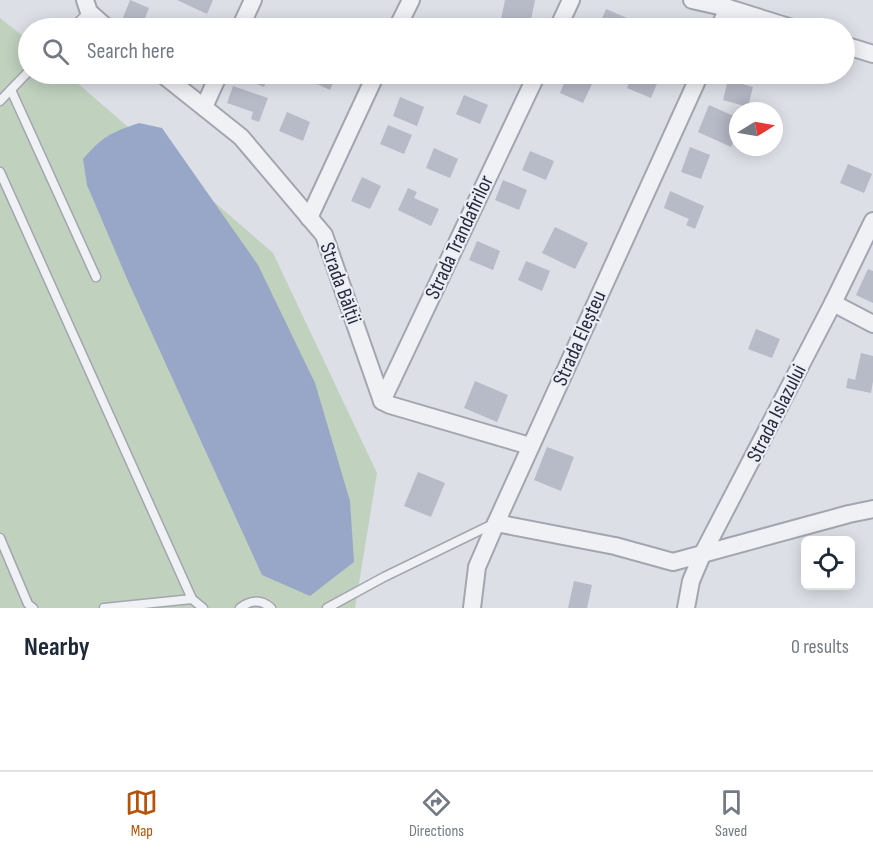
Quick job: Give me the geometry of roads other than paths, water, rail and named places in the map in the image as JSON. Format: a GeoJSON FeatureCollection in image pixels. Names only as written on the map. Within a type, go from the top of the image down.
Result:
{"type":"FeatureCollection","features":[{"type":"Feature","properties":{"kind":"street"},"geometry":{"type":"LineString","coordinates":[[245,18],[253,0]]}},
{"type":"Feature","properties":{"kind":"street"},"geometry":{"type":"LineString","coordinates":[[402,18],[411,0]]}},
{"type":"Feature","properties":{"kind":"street"},"geometry":{"type":"LineString","coordinates":[[563,18],[571,0]]}},
{"type":"Feature","properties":{"kind":"street"},"geometry":{"type":"LineString","coordinates":[[692,0],[760,18]]}},
{"type":"Feature","properties":{"kind":"street"},"geometry":{"type":"LineString","coordinates":[[87,6],[98,18]]}},
{"type":"Feature","properties":{"kind":"street"},"geometry":{"type":"LineString","coordinates":[[724,18],[728,8]]}},
{"type":"Feature","properties":{"kind":"street"},"geometry":{"type":"LineString","coordinates":[[855,48],[873,54]]}},
{"type":"Feature","properties":{"kind":"street","name":"Strada Bălții"},"geometry":{"type":"LineString","coordinates":[[175,84],[241,137],[324,235],[382,401]]}},
{"type":"Feature","properties":{"kind":"street"},"geometry":{"type":"LineString","coordinates":[[204,107],[214,84]]}},
{"type":"Feature","properties":{"kind":"street"},"geometry":{"type":"LineString","coordinates":[[309,218],[371,84]]}},
{"type":"Feature","properties":{"kind":"street","name":"Strada Trandafirilor"},"geometry":{"type":"LineString","coordinates":[[382,401],[532,84]]}},
{"type":"Feature","properties":{"kind":"street","name":"Strada Eleșteu"},"geometry":{"type":"LineString","coordinates":[[472,608],[477,567],[695,84]]}},
{"type":"Feature","properties":{"kind":"street","name":"Strada Islazului"},"geometry":{"type":"LineString","coordinates":[[686,608],[691,582],[702,555],[873,221]]}},
{"type":"Feature","properties":{"kind":"street"},"geometry":{"type":"LineString","coordinates":[[833,303],[873,324]]}},
{"type":"Feature","properties":{"kind":"street"},"geometry":{"type":"LineString","coordinates":[[382,401],[530,446]]}},
{"type":"Feature","properties":{"kind":"street"},"geometry":{"type":"LineString","coordinates":[[496,523],[615,546],[673,562],[873,509]]}},
{"type":"Feature","properties":{"kind":"lane"},"geometry":{"type":"LineString","coordinates":[[0,101],[18,83]]}},
{"type":"Feature","properties":{"kind":"lane"},"geometry":{"type":"LineString","coordinates":[[11,90],[96,277]]}},
{"type":"Feature","properties":{"kind":"lane"},"geometry":{"type":"LineString","coordinates":[[0,172],[192,599],[202,608]]}},
{"type":"Feature","properties":{"kind":"lane"},"geometry":{"type":"LineString","coordinates":[[327,608],[384,577],[496,523]]}},
{"type":"Feature","properties":{"kind":"lane"},"geometry":{"type":"LineString","coordinates":[[0,538],[27,604],[33,608]]}},
{"type":"Feature","properties":{"kind":"lane"},"geometry":{"type":"LineString","coordinates":[[104,608],[192,599]]}},
{"type":"Feature","properties":{"kind":"lane"},"geometry":{"type":"LineString","coordinates":[[240,608],[254,601],[261,602],[270,608]]}},
{"type":"Feature","properties":{"kind":"water"},"geometry":{"type":"Polygon","coordinates":[[[139,123],[162,128],[258,265],[315,383],[350,501],[354,562],[310,596],[262,575],[128,281],[87,185],[83,159],[108,136],[139,123]]]}}]}
